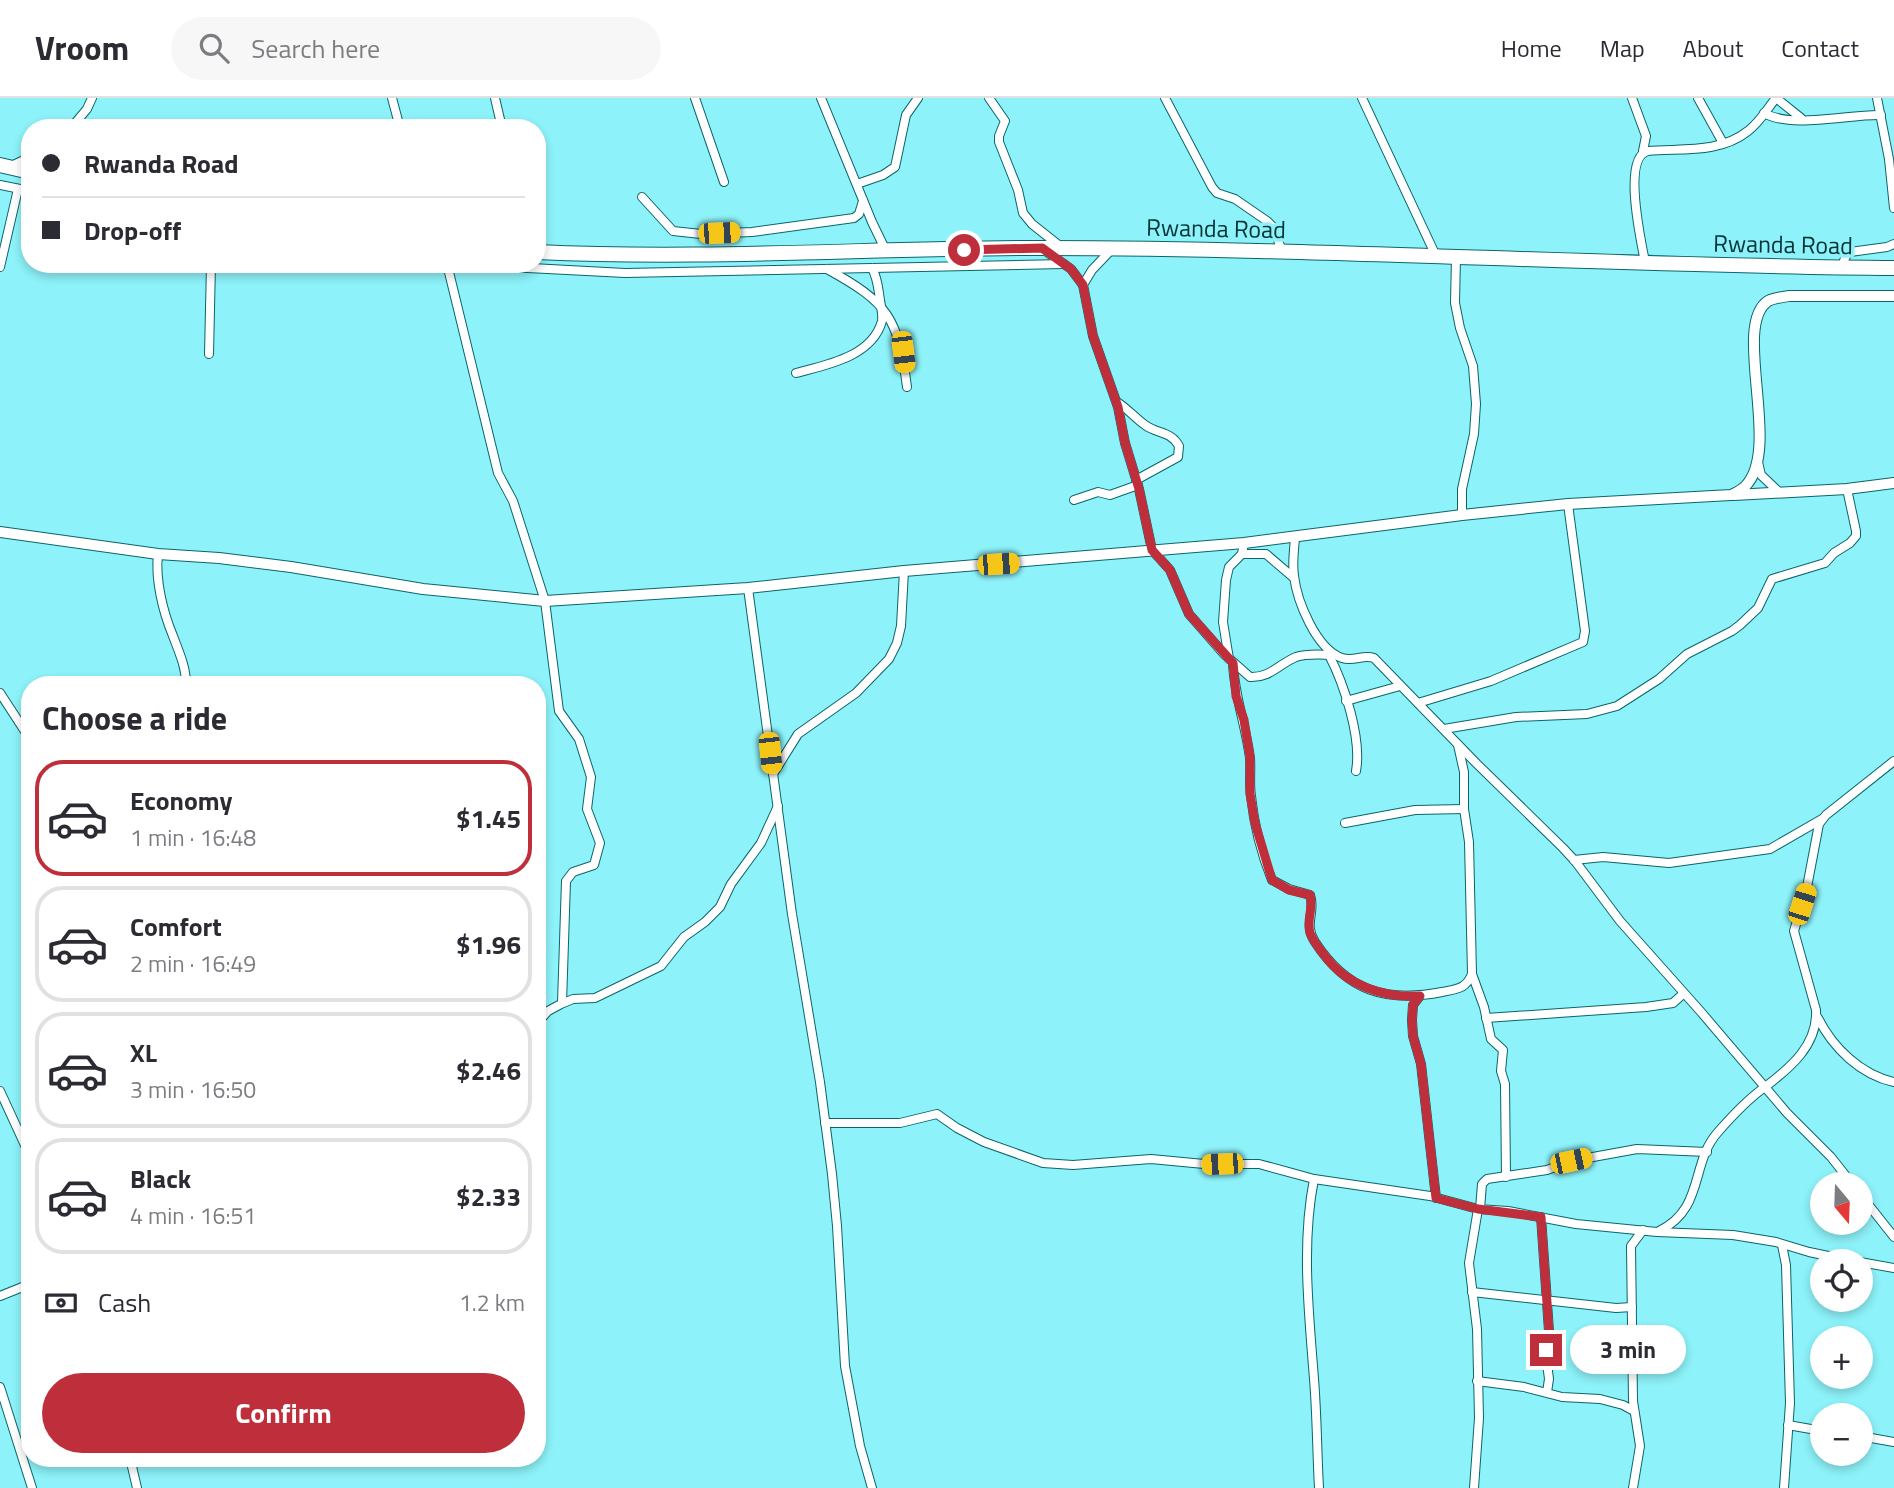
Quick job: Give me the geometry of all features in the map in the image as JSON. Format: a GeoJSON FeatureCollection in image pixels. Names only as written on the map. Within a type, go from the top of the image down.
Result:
{"type":"FeatureCollection","features":[{"type":"Feature","properties":{"kind":"highway","name":"Rwanda Road"},"geometry":{"type":"LineString","coordinates":[[546,252],[631,255],[1064,248],[1436,256],[1726,267],[1894,268]]}},
{"type":"Feature","properties":{"kind":"street"},"geometry":{"type":"LineString","coordinates":[[79,119],[92,98]]}},
{"type":"Feature","properties":{"kind":"street"},"geometry":{"type":"LineString","coordinates":[[392,98],[398,119]]}},
{"type":"Feature","properties":{"kind":"street"},"geometry":{"type":"LineString","coordinates":[[495,98],[500,119]]}},
{"type":"Feature","properties":{"kind":"street"},"geometry":{"type":"LineString","coordinates":[[695,98],[724,182]]}},
{"type":"Feature","properties":{"kind":"street"},"geometry":{"type":"LineString","coordinates":[[821,98],[886,251]]}},
{"type":"Feature","properties":{"kind":"street"},"geometry":{"type":"LineString","coordinates":[[857,184],[883,175],[895,167],[906,115],[918,98]]}},
{"type":"Feature","properties":{"kind":"street"},"geometry":{"type":"LineString","coordinates":[[989,98],[1005,121],[999,136],[1000,148],[1018,190],[1023,213],[1032,224],[1064,248]]}},
{"type":"Feature","properties":{"kind":"street"},"geometry":{"type":"LineString","coordinates":[[1165,98],[1212,187],[1217,193],[1235,200],[1267,221],[1273,228],[1282,252]]}},
{"type":"Feature","properties":{"kind":"street"},"geometry":{"type":"LineString","coordinates":[[1362,98],[1436,256]]}},
{"type":"Feature","properties":{"kind":"street"},"geometry":{"type":"LineString","coordinates":[[1632,98],[1646,136],[1643,151],[1635,167],[1636,212],[1645,262]]}},
{"type":"Feature","properties":{"kind":"street"},"geometry":{"type":"LineString","coordinates":[[1698,98],[1723,143]]}},
{"type":"Feature","properties":{"kind":"street"},"geometry":{"type":"LineString","coordinates":[[1643,151],[1699,150],[1723,143],[1749,131],[1776,98],[1803,120]]}},
{"type":"Feature","properties":{"kind":"street"},"geometry":{"type":"LineString","coordinates":[[1877,98],[1885,131],[1894,208]]}},
{"type":"Feature","properties":{"kind":"street"},"geometry":{"type":"LineString","coordinates":[[1764,113],[1780,119],[1814,121],[1881,115]]}},
{"type":"Feature","properties":{"kind":"street"},"geometry":{"type":"LineString","coordinates":[[1885,131],[1894,135]]}},
{"type":"Feature","properties":{"kind":"street"},"geometry":{"type":"LineString","coordinates":[[4,166],[21,160]]}},
{"type":"Feature","properties":{"kind":"street"},"geometry":{"type":"LineString","coordinates":[[0,185],[21,190]]}},
{"type":"Feature","properties":{"kind":"street"},"geometry":{"type":"LineString","coordinates":[[0,267],[18,189]]}},
{"type":"Feature","properties":{"kind":"street"},"geometry":{"type":"LineString","coordinates":[[642,197],[673,231],[701,234],[752,232],[854,218],[859,214],[863,201]]}},
{"type":"Feature","properties":{"kind":"street"},"geometry":{"type":"LineString","coordinates":[[1841,268],[1850,252],[1894,244]]}},
{"type":"Feature","properties":{"kind":"street"},"geometry":{"type":"LineString","coordinates":[[1042,248],[1076,274],[1083,285],[1093,336],[1117,402],[1152,550],[1170,570],[1189,614],[1231,661],[1250,677],[1268,675],[1296,657],[1332,655],[1353,660],[1374,657],[1574,860],[1604,902],[1683,994],[1702,1012],[1764,1087],[1843,1172]]}},
{"type":"Feature","properties":{"kind":"street"},"geometry":{"type":"LineString","coordinates":[[1083,285],[1092,270],[1112,249]]}},
{"type":"Feature","properties":{"kind":"street"},"geometry":{"type":"LineString","coordinates":[[1456,257],[1455,303],[1473,366],[1476,404],[1474,434],[1464,477],[1462,515]]}},
{"type":"Feature","properties":{"kind":"street"},"geometry":{"type":"LineString","coordinates":[[546,269],[625,273],[1064,264]]}},
{"type":"Feature","properties":{"kind":"street"},"geometry":{"type":"LineString","coordinates":[[824,268],[852,283],[890,318],[898,334],[907,387]]}},
{"type":"Feature","properties":{"kind":"street"},"geometry":{"type":"LineString","coordinates":[[796,373],[848,357],[866,346],[877,332],[883,319],[878,278],[872,268]]}},
{"type":"Feature","properties":{"kind":"street"},"geometry":{"type":"LineString","coordinates":[[209,354],[211,273]]}},
{"type":"Feature","properties":{"kind":"street"},"geometry":{"type":"LineString","coordinates":[[449,273],[498,474],[513,500],[545,601],[559,711],[579,738],[591,777],[587,808],[600,843],[594,865],[573,872],[566,881],[562,1003]]}},
{"type":"Feature","properties":{"kind":"street"},"geometry":{"type":"LineString","coordinates":[[1731,495],[1747,485],[1752,478],[1757,458],[1758,396],[1753,326],[1762,307],[1774,299],[1789,296],[1894,296]]}},
{"type":"Feature","properties":{"kind":"street"},"geometry":{"type":"LineString","coordinates":[[1074,500],[1098,492],[1110,495],[1137,483],[1178,457],[1179,446],[1171,436],[1146,426],[1117,402]]}},
{"type":"Feature","properties":{"kind":"street"},"geometry":{"type":"LineString","coordinates":[[1757,458],[1761,475],[1780,493]]}},
{"type":"Feature","properties":{"kind":"street"},"geometry":{"type":"LineString","coordinates":[[1472,974],[1465,987],[1420,996],[1394,997],[1344,977],[1333,967],[1311,935],[1308,923],[1312,902],[1310,895],[1289,890],[1272,880],[1255,823],[1250,794],[1250,757],[1223,622],[1229,567],[1243,549],[1295,538],[1462,515],[1568,504],[1847,489],[1894,483]]}},
{"type":"Feature","properties":{"kind":"street"},"geometry":{"type":"LineString","coordinates":[[1444,729],[1516,717],[1587,715],[1617,706],[1666,674],[1687,654],[1740,625],[1758,608],[1775,577],[1819,565],[1850,543],[1856,536],[1856,531],[1847,489]]}},
{"type":"Feature","properties":{"kind":"street"},"geometry":{"type":"LineString","coordinates":[[1418,703],[1491,681],[1583,642],[1585,631],[1568,504]]}},
{"type":"Feature","properties":{"kind":"street"},"geometry":{"type":"LineString","coordinates":[[0,532],[158,554],[219,558],[423,589],[545,601],[748,588],[904,571],[1152,550],[1243,549],[1260,552],[1271,556],[1294,578]]}},
{"type":"Feature","properties":{"kind":"street"},"geometry":{"type":"LineString","coordinates":[[1295,538],[1294,578],[1308,618],[1323,645],[1332,655],[1340,679],[1359,747],[1356,771]]}},
{"type":"Feature","properties":{"kind":"street"},"geometry":{"type":"LineString","coordinates":[[158,554],[157,576],[185,676]]}},
{"type":"Feature","properties":{"kind":"street"},"geometry":{"type":"LineString","coordinates":[[773,774],[798,734],[856,693],[889,659],[901,626],[904,571]]}},
{"type":"Feature","properties":{"kind":"street"},"geometry":{"type":"LineString","coordinates":[[748,588],[792,914],[825,1123],[837,1226],[843,1354],[860,1446],[872,1488]]}},
{"type":"Feature","properties":{"kind":"street"},"geometry":{"type":"LineString","coordinates":[[1346,701],[1400,686]]}},
{"type":"Feature","properties":{"kind":"street"},"geometry":{"type":"LineString","coordinates":[[0,693],[21,725]]}},
{"type":"Feature","properties":{"kind":"street"},"geometry":{"type":"LineString","coordinates":[[1457,743],[1464,772],[1464,809],[1469,842],[1472,974],[1491,1041],[1503,1051],[1501,1070],[1505,1084],[1506,1177]]}},
{"type":"Feature","properties":{"kind":"street"},"geometry":{"type":"LineString","coordinates":[[1574,860],[1603,857],[1669,863],[1770,849],[1822,819],[1894,761]]}},
{"type":"Feature","properties":{"kind":"street"},"geometry":{"type":"LineString","coordinates":[[546,1013],[573,999],[595,998],[661,966],[684,937],[717,911],[734,878],[761,843],[778,806]]}},
{"type":"Feature","properties":{"kind":"street"},"geometry":{"type":"LineString","coordinates":[[1345,823],[1415,810],[1464,809]]}},
{"type":"Feature","properties":{"kind":"street"},"geometry":{"type":"LineString","coordinates":[[1822,819],[1794,932],[1816,1013],[1822,1025],[1850,1060],[1875,1075],[1894,1082]]}},
{"type":"Feature","properties":{"kind":"street"},"geometry":{"type":"LineString","coordinates":[[1486,1018],[1646,1007],[1673,1003],[1683,994]]}},
{"type":"Feature","properties":{"kind":"street"},"geometry":{"type":"LineString","coordinates":[[1420,996],[1413,1005],[1413,1036],[1421,1064],[1436,1198]]}},
{"type":"Feature","properties":{"kind":"street"},"geometry":{"type":"LineString","coordinates":[[1657,1232],[1673,1224],[1681,1215],[1718,1132],[1799,1057],[1816,1029],[1816,1013]]}},
{"type":"Feature","properties":{"kind":"street"},"geometry":{"type":"LineString","coordinates":[[0,1091],[21,1136]]}},
{"type":"Feature","properties":{"kind":"street"},"geometry":{"type":"LineString","coordinates":[[825,1123],[900,1123],[937,1114],[968,1134],[1043,1163],[1093,1164],[1151,1159],[1204,1164],[1247,1163],[1314,1179],[1436,1198],[1479,1209],[1576,1224],[1657,1232],[1733,1235],[1810,1251]]}},
{"type":"Feature","properties":{"kind":"street"},"geometry":{"type":"LineString","coordinates":[[1474,1488],[1479,1418],[1477,1329],[1469,1263],[1484,1181],[1548,1170],[1571,1161],[1637,1149],[1707,1152]]}},
{"type":"Feature","properties":{"kind":"street"},"geometry":{"type":"LineString","coordinates":[[1314,1179],[1309,1200],[1307,1247],[1318,1488]]}},
{"type":"Feature","properties":{"kind":"street"},"geometry":{"type":"LineString","coordinates":[[1873,1210],[1894,1237]]}},
{"type":"Feature","properties":{"kind":"street"},"geometry":{"type":"LineString","coordinates":[[1541,1217],[1549,1340],[1546,1356],[1549,1379],[1547,1392]]}},
{"type":"Feature","properties":{"kind":"street"},"geometry":{"type":"LineString","coordinates":[[1622,1228],[1631,1246],[1634,1411],[1640,1446],[1633,1488]]}},
{"type":"Feature","properties":{"kind":"street"},"geometry":{"type":"LineString","coordinates":[[1631,1246],[1643,1230]]}},
{"type":"Feature","properties":{"kind":"street"},"geometry":{"type":"LineString","coordinates":[[1782,1245],[1786,1265],[1790,1403],[1784,1488]]}},
{"type":"Feature","properties":{"kind":"street"},"geometry":{"type":"LineString","coordinates":[[1873,1264],[1894,1268]]}},
{"type":"Feature","properties":{"kind":"street"},"geometry":{"type":"LineString","coordinates":[[0,1296],[21,1288]]}},
{"type":"Feature","properties":{"kind":"street"},"geometry":{"type":"LineString","coordinates":[[1472,1292],[1616,1308],[1632,1307]]}},
{"type":"Feature","properties":{"kind":"street"},"geometry":{"type":"LineString","coordinates":[[1477,1381],[1562,1396],[1600,1399],[1634,1411]]}},
{"type":"Feature","properties":{"kind":"street"},"geometry":{"type":"LineString","coordinates":[[0,1387],[21,1453]]}},
{"type":"Feature","properties":{"kind":"street"},"geometry":{"type":"LineString","coordinates":[[1788,1425],[1810,1429]]}},
{"type":"Feature","properties":{"kind":"street"},"geometry":{"type":"LineString","coordinates":[[1873,1438],[1894,1442]]}},
{"type":"Feature","properties":{"kind":"street"},"geometry":{"type":"LineString","coordinates":[[25,1467],[32,1488]]}},
{"type":"Feature","properties":{"kind":"street"},"geometry":{"type":"LineString","coordinates":[[132,1467],[137,1488]]}},
{"type":"Feature","properties":{"kind":"route"},"geometry":{"type":"LineString","coordinates":[[964,250],[1042,248],[1071,269],[1083,285],[1093,336],[1118,407],[1152,550],[1170,570],[1189,614],[1233,663],[1233,680],[1244,720],[1250,757],[1250,794],[1255,823],[1272,880],[1289,890],[1310,895],[1312,902],[1308,923],[1311,935],[1333,967],[1344,977],[1394,997],[1420,996],[1412,1010],[1413,1036],[1421,1064],[1436,1198],[1478,1209],[1541,1217],[1549,1331],[1546,1350]]}}]}
